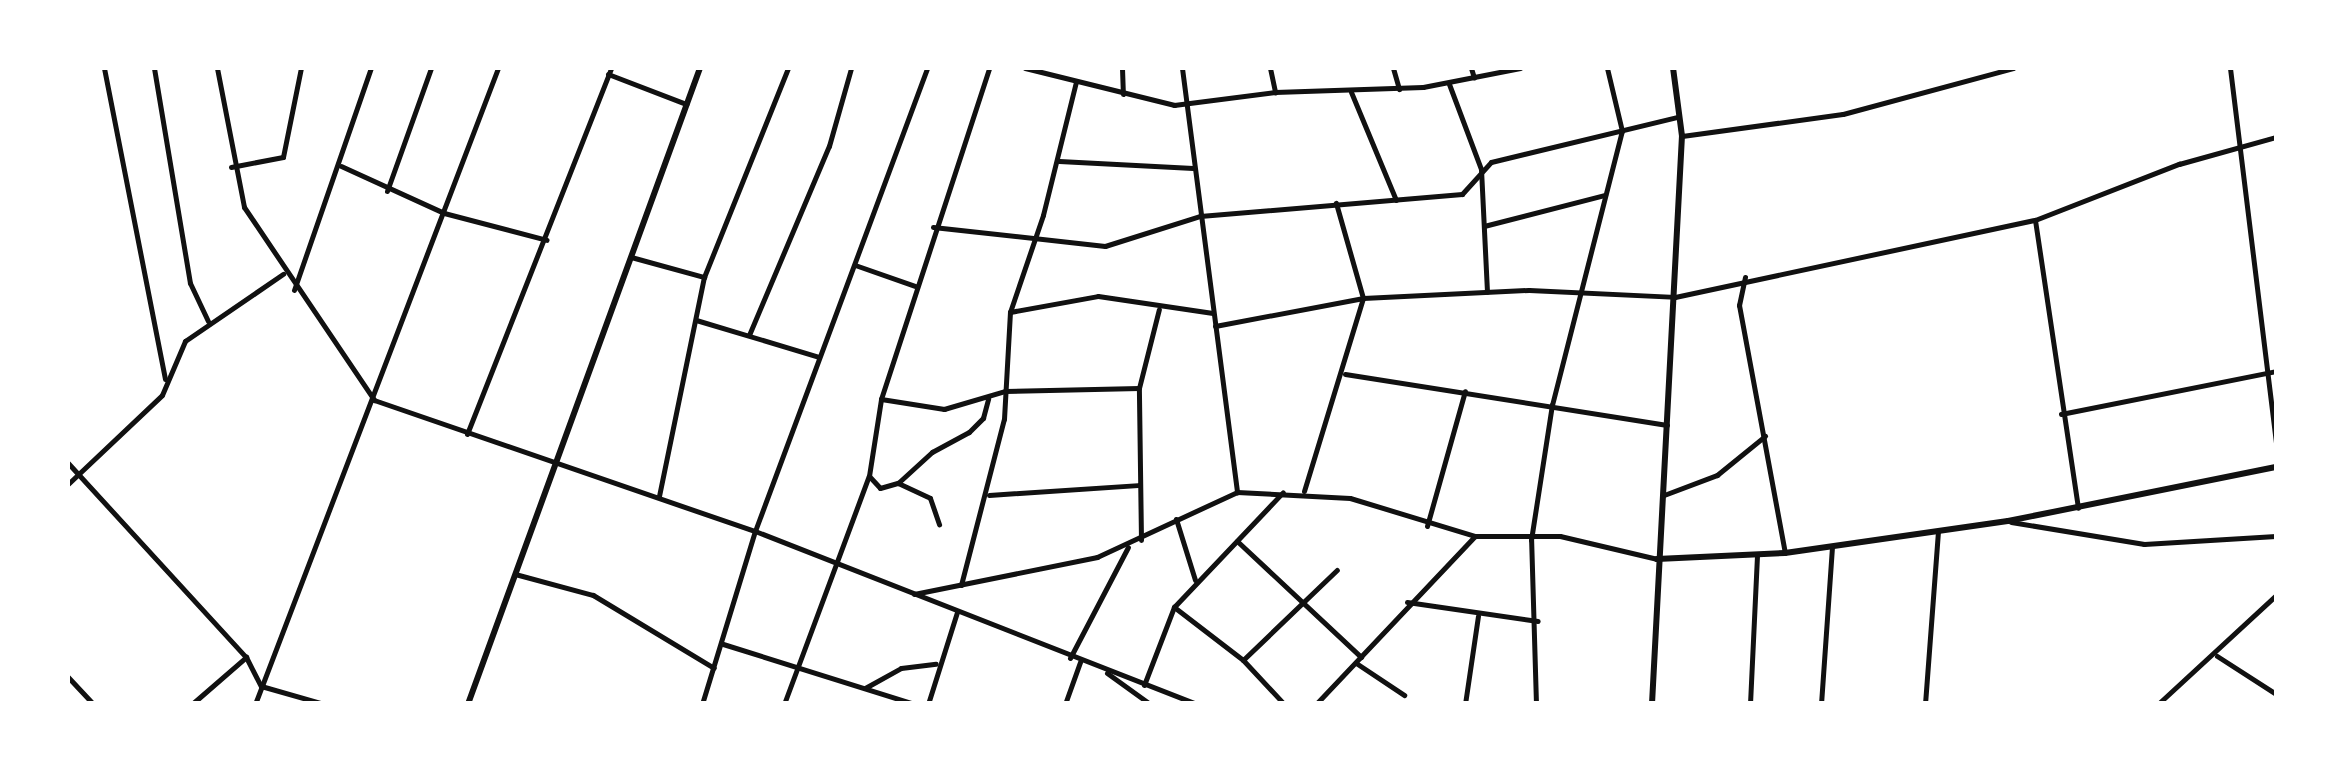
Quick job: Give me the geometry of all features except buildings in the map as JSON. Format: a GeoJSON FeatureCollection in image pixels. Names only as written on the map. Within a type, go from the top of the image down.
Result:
{"type":"FeatureCollection","features":[{"type":"Feature","properties":{"kind":"street"},"geometry":{"type":"LineString","coordinates":[[104,68],[165,379]]}},
{"type":"Feature","properties":{"kind":"street"},"geometry":{"type":"LineString","coordinates":[[154,68],[190,283],[208,320]]}},
{"type":"Feature","properties":{"kind":"street"},"geometry":{"type":"LineString","coordinates":[[217,68],[231,167],[244,207],[283,274],[374,400],[755,531],[1080,662],[1196,704]]}},
{"type":"Feature","properties":{"kind":"street"},"geometry":{"type":"LineString","coordinates":[[231,167],[283,157],[301,68]]}},
{"type":"Feature","properties":{"kind":"street"},"geometry":{"type":"LineString","coordinates":[[294,290],[341,166],[372,68]]}},
{"type":"Feature","properties":{"kind":"street"},"geometry":{"type":"LineString","coordinates":[[386,191],[431,68]]}},
{"type":"Feature","properties":{"kind":"street"},"geometry":{"type":"LineString","coordinates":[[255,704],[498,68]]}},
{"type":"Feature","properties":{"kind":"street"},"geometry":{"type":"LineString","coordinates":[[468,704],[700,68]]}},
{"type":"Feature","properties":{"kind":"street"},"geometry":{"type":"LineString","coordinates":[[659,496],[704,277],[788,68]]}},
{"type":"Feature","properties":{"kind":"street"},"geometry":{"type":"LineString","coordinates":[[749,335],[829,146],[851,68]]}},
{"type":"Feature","properties":{"kind":"street"},"geometry":{"type":"LineString","coordinates":[[702,704],[755,531],[927,68]]}},
{"type":"Feature","properties":{"kind":"street"},"geometry":{"type":"LineString","coordinates":[[784,704],[868,476],[881,399],[933,227],[989,68]]}},
{"type":"Feature","properties":{"kind":"street"},"geometry":{"type":"LineString","coordinates":[[1025,68],[1123,94],[1187,104],[1275,92],[1399,90],[1520,68]]}},
{"type":"Feature","properties":{"kind":"street"},"geometry":{"type":"LineString","coordinates":[[1122,68],[1123,94]]}},
{"type":"Feature","properties":{"kind":"street"},"geometry":{"type":"LineString","coordinates":[[1182,68],[1237,492]]}},
{"type":"Feature","properties":{"kind":"street"},"geometry":{"type":"LineString","coordinates":[[1270,68],[1275,92]]}},
{"type":"Feature","properties":{"kind":"street"},"geometry":{"type":"LineString","coordinates":[[1392,68],[1399,90]]}},
{"type":"Feature","properties":{"kind":"street"},"geometry":{"type":"LineString","coordinates":[[1471,68],[1474,78]]}},
{"type":"Feature","properties":{"kind":"street"},"geometry":{"type":"LineString","coordinates":[[1536,704],[1538,621],[1531,540],[1552,404],[1622,131],[1607,68]]}},
{"type":"Feature","properties":{"kind":"street"},"geometry":{"type":"LineString","coordinates":[[1652,704],[1682,136],[1673,68]]}},
{"type":"Feature","properties":{"kind":"street"},"geometry":{"type":"LineString","coordinates":[[1682,136],[1843,114],[2013,68]]}},
{"type":"Feature","properties":{"kind":"street"},"geometry":{"type":"LineString","coordinates":[[2230,68],[2276,445]]}},
{"type":"Feature","properties":{"kind":"street"},"geometry":{"type":"LineString","coordinates":[[467,434],[547,240],[610,71],[686,104]]}},
{"type":"Feature","properties":{"kind":"street"},"geometry":{"type":"LineString","coordinates":[[961,585],[989,495],[1005,391],[1010,312],[1059,161],[1076,82]]}},
{"type":"Feature","properties":{"kind":"street"},"geometry":{"type":"LineString","coordinates":[[1448,84],[1481,169],[1487,292]]}},
{"type":"Feature","properties":{"kind":"street"},"geometry":{"type":"LineString","coordinates":[[1350,92],[1396,200]]}},
{"type":"Feature","properties":{"kind":"street"},"geometry":{"type":"LineString","coordinates":[[933,227],[1030,242],[1105,246],[1200,216],[1470,192],[1481,169],[1677,117]]}},
{"type":"Feature","properties":{"kind":"street"},"geometry":{"type":"LineString","coordinates":[[1214,326],[1363,298],[1580,291],[1676,297],[1745,277],[2035,220],[2241,145],[2276,137]]}},
{"type":"Feature","properties":{"kind":"street"},"geometry":{"type":"LineString","coordinates":[[1059,161],[1193,168]]}},
{"type":"Feature","properties":{"kind":"street"},"geometry":{"type":"LineString","coordinates":[[341,166],[386,191],[444,213],[547,240]]}},
{"type":"Feature","properties":{"kind":"street"},"geometry":{"type":"LineString","coordinates":[[1484,226],[1605,196]]}},
{"type":"Feature","properties":{"kind":"street"},"geometry":{"type":"LineString","coordinates":[[1304,491],[1344,374],[1363,298],[1336,204]]}},
{"type":"Feature","properties":{"kind":"street"},"geometry":{"type":"LineString","coordinates":[[2035,220],[2078,508]]}},
{"type":"Feature","properties":{"kind":"street"},"geometry":{"type":"LineString","coordinates":[[631,257],[704,277]]}},
{"type":"Feature","properties":{"kind":"street"},"geometry":{"type":"LineString","coordinates":[[854,265],[915,286]]}},
{"type":"Feature","properties":{"kind":"street"},"geometry":{"type":"LineString","coordinates":[[68,484],[138,424],[162,395],[165,379],[184,341],[208,320],[283,274]]}},
{"type":"Feature","properties":{"kind":"street"},"geometry":{"type":"LineString","coordinates":[[1745,277],[1739,305],[1766,434],[1785,553]]}},
{"type":"Feature","properties":{"kind":"street"},"geometry":{"type":"LineString","coordinates":[[1010,312],[1098,296],[1158,309],[1212,312]]}},
{"type":"Feature","properties":{"kind":"street"},"geometry":{"type":"LineString","coordinates":[[1141,540],[1139,388],[1158,309]]}},
{"type":"Feature","properties":{"kind":"street"},"geometry":{"type":"LineString","coordinates":[[696,320],[819,358]]}},
{"type":"Feature","properties":{"kind":"street"},"geometry":{"type":"LineString","coordinates":[[2062,414],[2276,371]]}},
{"type":"Feature","properties":{"kind":"street"},"geometry":{"type":"LineString","coordinates":[[1344,374],[1668,425]]}},
{"type":"Feature","properties":{"kind":"street"},"geometry":{"type":"LineString","coordinates":[[881,399],[944,408],[1005,391],[1139,388]]}},
{"type":"Feature","properties":{"kind":"street"},"geometry":{"type":"LineString","coordinates":[[1428,526],[1465,392]]}},
{"type":"Feature","properties":{"kind":"street"},"geometry":{"type":"LineString","coordinates":[[868,476],[880,488],[898,482],[932,452],[969,432],[983,418],[988,398]]}},
{"type":"Feature","properties":{"kind":"street"},"geometry":{"type":"LineString","coordinates":[[1661,496],[1717,475],[1766,434]]}},
{"type":"Feature","properties":{"kind":"street"},"geometry":{"type":"LineString","coordinates":[[68,463],[246,657],[261,686],[324,704]]}},
{"type":"Feature","properties":{"kind":"street"},"geometry":{"type":"LineString","coordinates":[[912,594],[1128,547],[1176,519],[1237,492],[1304,491],[1350,498],[1428,526],[1475,536],[1531,540],[1566,537],[1657,559],[1785,553],[1938,528],[2008,521],[2276,467]]}},
{"type":"Feature","properties":{"kind":"street"},"geometry":{"type":"LineString","coordinates":[[898,482],[930,498],[939,524]]}},
{"type":"Feature","properties":{"kind":"street"},"geometry":{"type":"LineString","coordinates":[[989,495],[1138,486]]}},
{"type":"Feature","properties":{"kind":"street"},"geometry":{"type":"LineString","coordinates":[[1144,685],[1174,607],[1195,580],[1283,492]]}},
{"type":"Feature","properties":{"kind":"street"},"geometry":{"type":"LineString","coordinates":[[1176,519],[1195,580]]}},
{"type":"Feature","properties":{"kind":"street"},"geometry":{"type":"LineString","coordinates":[[2008,521],[2144,544],[2276,536]]}},
{"type":"Feature","properties":{"kind":"street"},"geometry":{"type":"LineString","coordinates":[[1924,704],[1938,528]]}},
{"type":"Feature","properties":{"kind":"street"},"geometry":{"type":"LineString","coordinates":[[1316,704],[1362,657],[1407,602],[1475,536]]}},
{"type":"Feature","properties":{"kind":"street"},"geometry":{"type":"LineString","coordinates":[[1238,541],[1362,657]]}},
{"type":"Feature","properties":{"kind":"street"},"geometry":{"type":"LineString","coordinates":[[1070,658],[1128,547]]}},
{"type":"Feature","properties":{"kind":"street"},"geometry":{"type":"LineString","coordinates":[[1821,704],[1832,547]]}},
{"type":"Feature","properties":{"kind":"street"},"geometry":{"type":"LineString","coordinates":[[1750,704],[1757,555]]}},
{"type":"Feature","properties":{"kind":"street"},"geometry":{"type":"LineString","coordinates":[[1243,660],[1337,570]]}},
{"type":"Feature","properties":{"kind":"street"},"geometry":{"type":"LineString","coordinates":[[514,574],[593,595],[714,668]]}},
{"type":"Feature","properties":{"kind":"street"},"geometry":{"type":"LineString","coordinates":[[2158,704],[2217,656],[2276,595]]}},
{"type":"Feature","properties":{"kind":"street"},"geometry":{"type":"LineString","coordinates":[[1407,602],[1478,616],[1538,621]]}},
{"type":"Feature","properties":{"kind":"street"},"geometry":{"type":"LineString","coordinates":[[1174,607],[1243,660],[1284,704]]}},
{"type":"Feature","properties":{"kind":"street"},"geometry":{"type":"LineString","coordinates":[[928,704],[936,664],[957,612]]}},
{"type":"Feature","properties":{"kind":"street"},"geometry":{"type":"LineString","coordinates":[[1465,704],[1478,616]]}},
{"type":"Feature","properties":{"kind":"street"},"geometry":{"type":"LineString","coordinates":[[723,644],[795,671],[916,704]]}},
{"type":"Feature","properties":{"kind":"street"},"geometry":{"type":"LineString","coordinates":[[2217,656],[2276,694]]}},
{"type":"Feature","properties":{"kind":"street"},"geometry":{"type":"LineString","coordinates":[[192,704],[246,657]]}},
{"type":"Feature","properties":{"kind":"street"},"geometry":{"type":"LineString","coordinates":[[1065,704],[1080,662]]}},
{"type":"Feature","properties":{"kind":"street"},"geometry":{"type":"LineString","coordinates":[[1356,663],[1404,695]]}},
{"type":"Feature","properties":{"kind":"street"},"geometry":{"type":"LineString","coordinates":[[865,688],[901,668],[936,664]]}},
{"type":"Feature","properties":{"kind":"street"},"geometry":{"type":"LineString","coordinates":[[1100,668],[1150,704]]}},
{"type":"Feature","properties":{"kind":"street"},"geometry":{"type":"LineString","coordinates":[[68,678],[93,704]]}}]}
